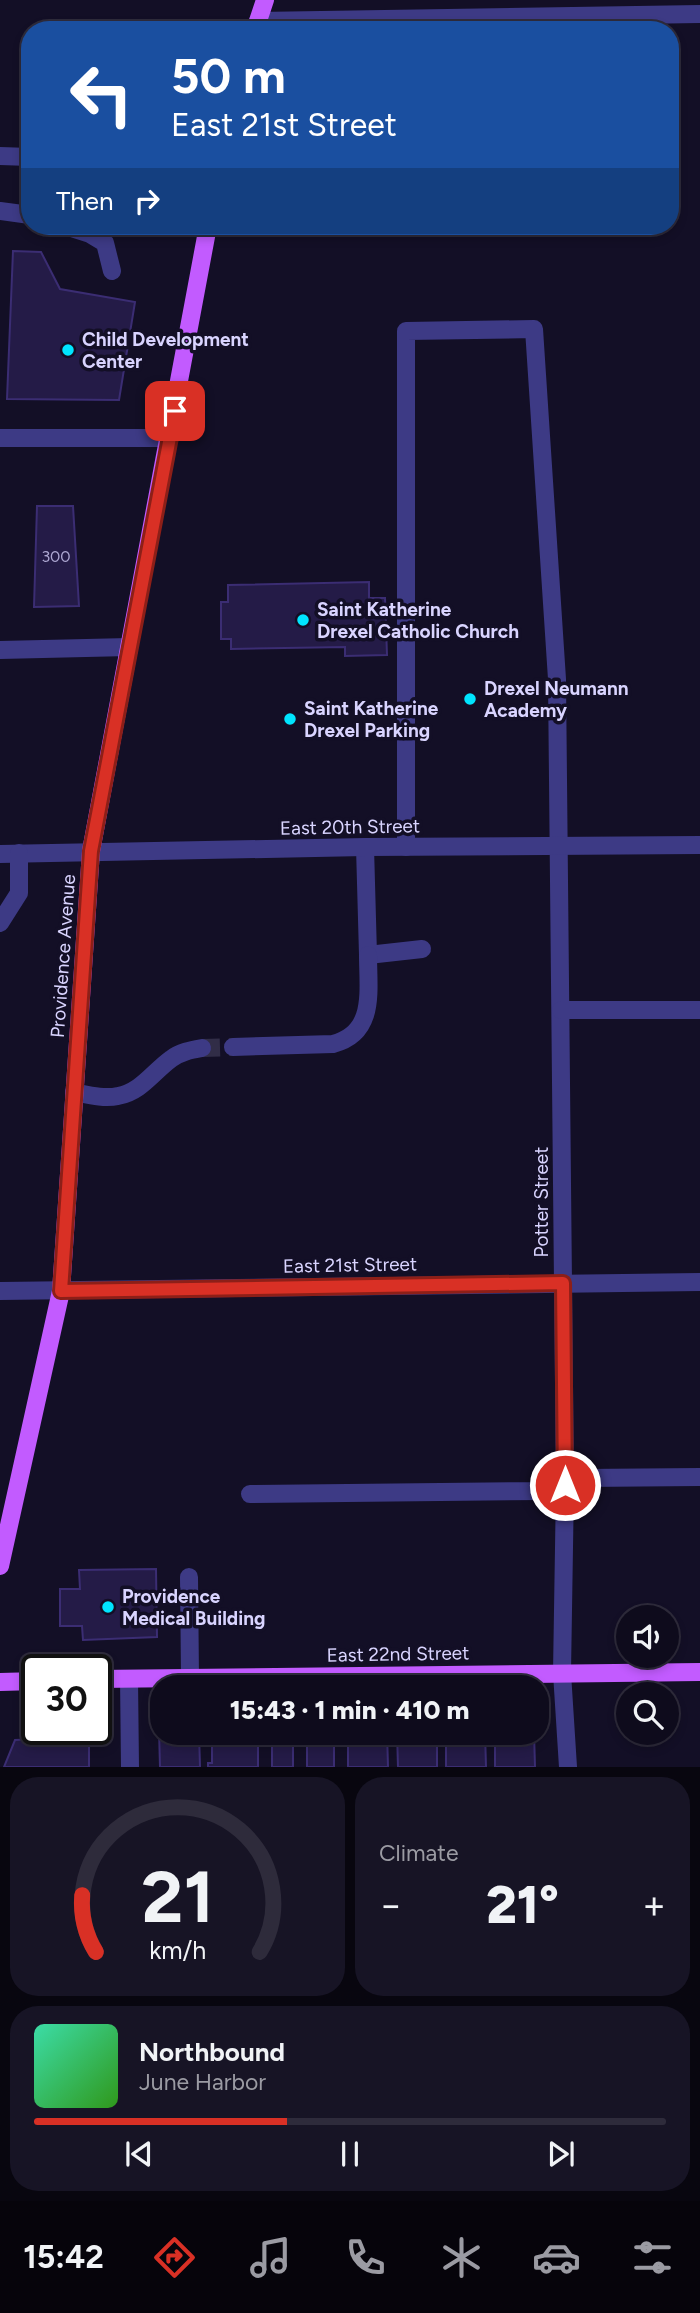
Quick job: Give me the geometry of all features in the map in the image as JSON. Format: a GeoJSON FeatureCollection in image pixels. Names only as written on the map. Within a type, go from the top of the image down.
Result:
{"type":"FeatureCollection","features":[{"type":"Feature","properties":{"kind":"main road"},"geometry":{"type":"LineString","coordinates":[[258,21],[265,0]]}},
{"type":"Feature","properties":{"kind":"main road","name":"Providence Avenue"},"geometry":{"type":"LineString","coordinates":[[0,1566],[61,1291],[91,851],[206,235]]}},
{"type":"Feature","properties":{"kind":"main road","name":"East 22nd Street"},"geometry":{"type":"LineString","coordinates":[[469,1675],[700,1671]]}},
{"type":"Feature","properties":{"kind":"main road","name":"East 22nd Street"},"geometry":{"type":"LineString","coordinates":[[112,1679],[150,1679]]}},
{"type":"Feature","properties":{"kind":"main road"},"geometry":{"type":"LineString","coordinates":[[0,1682],[21,1681]]}},
{"type":"Feature","properties":{"kind":"street"},"geometry":{"type":"LineString","coordinates":[[597,21],[700,14]]}},
{"type":"Feature","properties":{"kind":"street"},"geometry":{"type":"LineString","coordinates":[[0,156],[21,157]]}},
{"type":"Feature","properties":{"kind":"street"},"geometry":{"type":"LineString","coordinates":[[0,211],[21,214]]}},
{"type":"Feature","properties":{"kind":"street"},"geometry":{"type":"LineString","coordinates":[[92,235],[105,243],[112,271]]}},
{"type":"Feature","properties":{"kind":"street","name":"Potter Street"},"geometry":{"type":"LineString","coordinates":[[406,847],[406,331],[534,329],[557,678],[565,1485],[562,1674],[568,1767]]}},
{"type":"Feature","properties":{"kind":"street"},"geometry":{"type":"LineString","coordinates":[[0,438],[170,438]]}},
{"type":"Feature","properties":{"kind":"street"},"geometry":{"type":"LineString","coordinates":[[0,650],[129,647]]}},
{"type":"Feature","properties":{"kind":"street","name":"East 20th Street"},"geometry":{"type":"LineString","coordinates":[[0,853],[700,845]]}},
{"type":"Feature","properties":{"kind":"street"},"geometry":{"type":"LineString","coordinates":[[233,1047],[333,1044],[348,1040],[358,1031],[364,1021],[368,1003],[365,847]]}},
{"type":"Feature","properties":{"kind":"street"},"geometry":{"type":"LineString","coordinates":[[0,923],[19,893],[19,853]]}},
{"type":"Feature","properties":{"kind":"street"},"geometry":{"type":"LineString","coordinates":[[369,955],[422,948]]}},
{"type":"Feature","properties":{"kind":"street"},"geometry":{"type":"LineString","coordinates":[[561,1010],[700,1010]]}},
{"type":"Feature","properties":{"kind":"street"},"geometry":{"type":"LineString","coordinates":[[75,1092],[104,1097],[130,1093],[180,1053],[202,1048]]}},
{"type":"Feature","properties":{"kind":"street","name":"East 21st Street"},"geometry":{"type":"LineString","coordinates":[[0,1291],[700,1282]]}},
{"type":"Feature","properties":{"kind":"street"},"geometry":{"type":"LineString","coordinates":[[250,1494],[544,1491],[583,1478],[700,1477]]}},
{"type":"Feature","properties":{"kind":"street"},"geometry":{"type":"LineString","coordinates":[[189,1577],[190,1675]]}},
{"type":"Feature","properties":{"kind":"street"},"geometry":{"type":"LineString","coordinates":[[129,1679],[130,1767]]}},
{"type":"Feature","properties":{"kind":"building","name":"Child Development Center"},"geometry":{"type":"Polygon","coordinates":[[[13,251],[41,252],[60,289],[135,302],[119,400],[7,399],[13,251]]]}},
{"type":"Feature","properties":{"kind":"building"},"geometry":{"type":"Polygon","coordinates":[[[37,506],[73,506],[79,606],[34,607],[37,506]]]}},
{"type":"Feature","properties":{"kind":"building","name":"Saint Katherine Drexel Catholic Church"},"geometry":{"type":"Polygon","coordinates":[[[369,582],[369,598],[385,598],[387,655],[345,656],[345,647],[231,649],[231,639],[221,639],[221,602],[228,602],[228,585],[369,582]]]}},
{"type":"Feature","properties":{"kind":"building","name":"Providence Medical Building"},"geometry":{"type":"Polygon","coordinates":[[[156,1569],[157,1637],[83,1640],[82,1626],[60,1626],[60,1589],[80,1589],[79,1570],[156,1569]]]}},
{"type":"Feature","properties":{"kind":"building"},"geometry":{"type":"Polygon","coordinates":[[[15,1740],[21,1740],[21,1745],[89,1745],[89,1767],[4,1767],[15,1740]]]}},
{"type":"Feature","properties":{"kind":"building"},"geometry":{"type":"Polygon","coordinates":[[[159,1745],[199,1745],[200,1767],[160,1767],[159,1745]]]}},
{"type":"Feature","properties":{"kind":"building"},"geometry":{"type":"Polygon","coordinates":[[[212,1745],[258,1745],[258,1767],[208,1767],[208,1763],[212,1763],[212,1745]]]}},
{"type":"Feature","properties":{"kind":"building"},"geometry":{"type":"Polygon","coordinates":[[[272,1745],[293,1745],[293,1767],[272,1767],[272,1745]]]}},
{"type":"Feature","properties":{"kind":"building"},"geometry":{"type":"Polygon","coordinates":[[[307,1745],[334,1745],[334,1767],[307,1767],[307,1745]]]}},
{"type":"Feature","properties":{"kind":"building"},"geometry":{"type":"Polygon","coordinates":[[[348,1745],[387,1745],[388,1767],[348,1767],[348,1745]]]}},
{"type":"Feature","properties":{"kind":"building"},"geometry":{"type":"Polygon","coordinates":[[[397,1745],[437,1745],[437,1767],[398,1767],[397,1745]]]}},
{"type":"Feature","properties":{"kind":"building"},"geometry":{"type":"Polygon","coordinates":[[[446,1745],[485,1745],[486,1767],[446,1767],[446,1745]]]}},
{"type":"Feature","properties":{"kind":"building"},"geometry":{"type":"Polygon","coordinates":[[[495,1745],[534,1745],[535,1767],[495,1767],[495,1745]]]}},
{"type":"Feature","properties":{"kind":"tunnel"},"geometry":{"type":"LineString","coordinates":[[202,1048],[233,1047]]}},
{"type":"Feature","properties":{"kind":"place","name":"Child Development Center"},"geometry":{"type":"Point","coordinates":[68,350]}},
{"type":"Feature","properties":{"kind":"place","name":"Saint Katherine Drexel Catholic Church"},"geometry":{"type":"Point","coordinates":[303,620]}},
{"type":"Feature","properties":{"kind":"place","name":"Drexel Neumann Academy"},"geometry":{"type":"Point","coordinates":[470,699]}},
{"type":"Feature","properties":{"kind":"place","name":"Saint Katherine Drexel Parking"},"geometry":{"type":"Point","coordinates":[290,719]}},
{"type":"Feature","properties":{"kind":"place","name":"Providence Medical Building"},"geometry":{"type":"Point","coordinates":[108,1607]}},
{"type":"Feature","properties":{"kind":"route"},"geometry":{"type":"LineString","coordinates":[[175,411],[91,851],[61,1291],[563,1283],[565,1485]]}}]}
